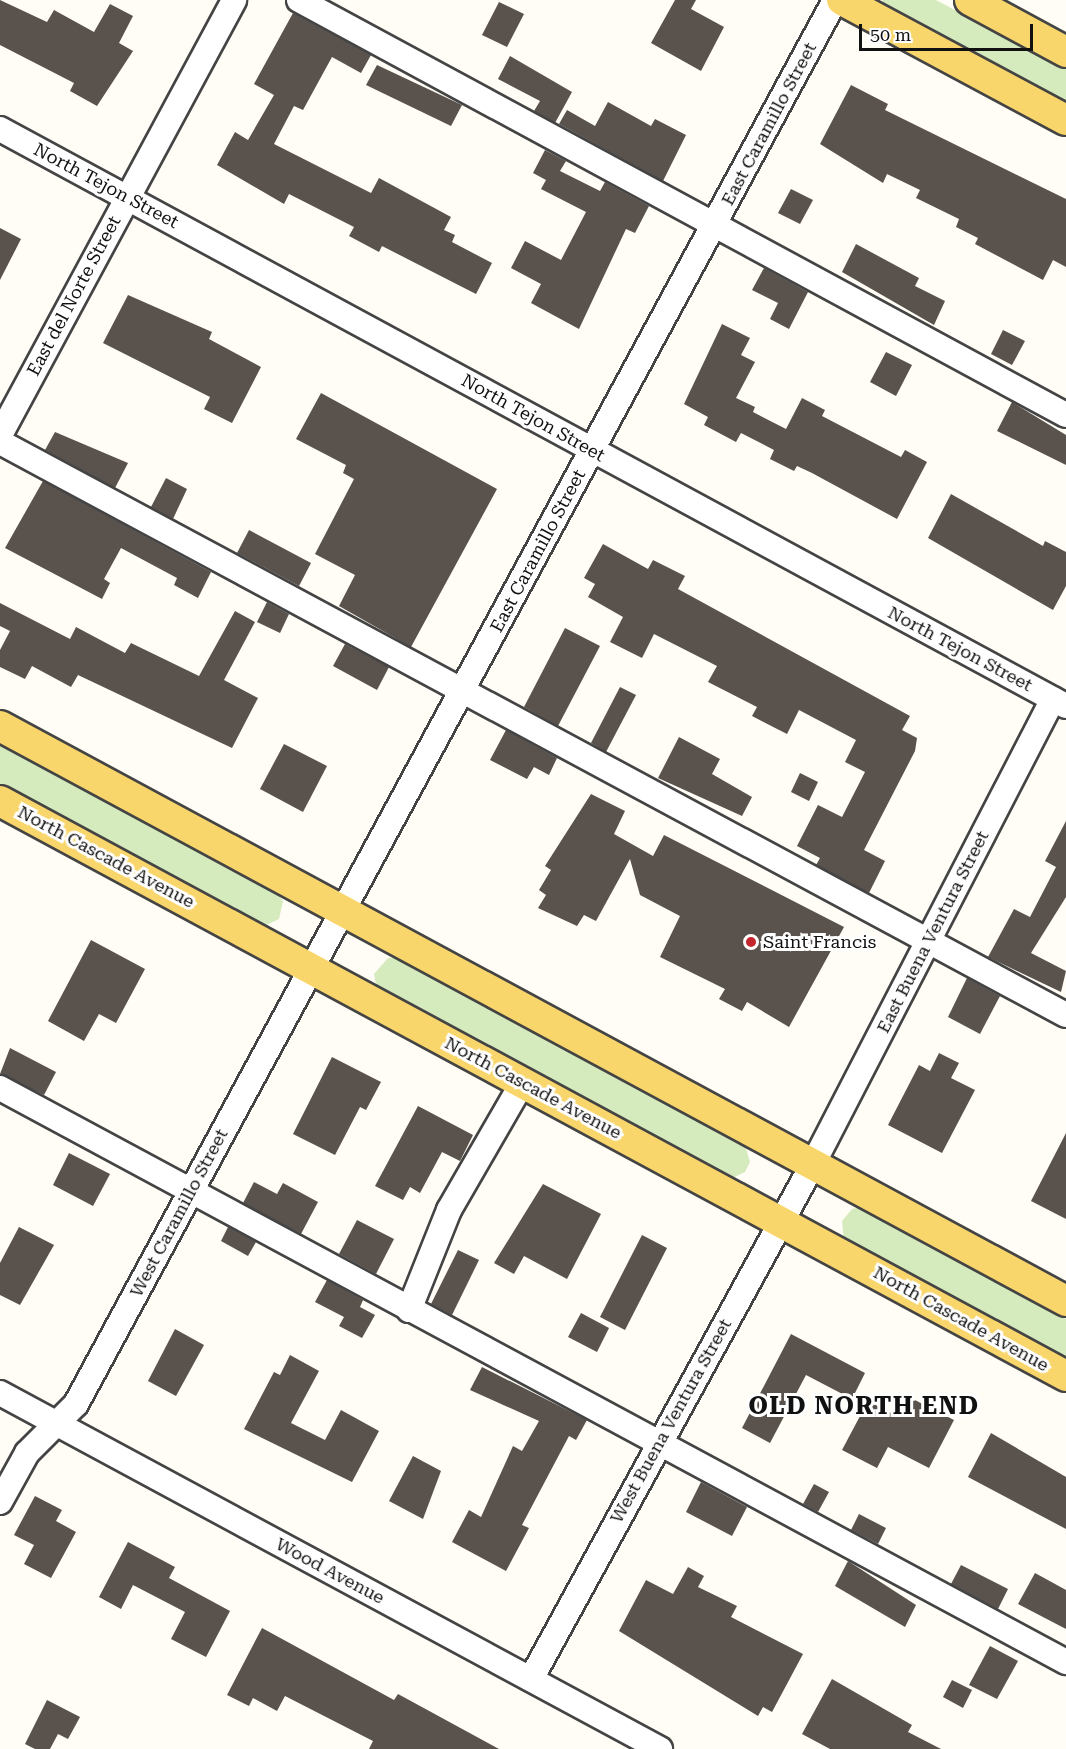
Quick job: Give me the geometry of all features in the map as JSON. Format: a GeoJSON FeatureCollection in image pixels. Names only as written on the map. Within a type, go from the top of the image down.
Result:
{"type":"FeatureCollection","features":[{"type":"Feature","properties":{"kind":"main road"},"geometry":{"type":"LineString","coordinates":[[842,0],[1066,120]]}},
{"type":"Feature","properties":{"kind":"main road"},"geometry":{"type":"LineString","coordinates":[[970,0],[1066,52]]}},
{"type":"Feature","properties":{"kind":"main road"},"geometry":{"type":"LineString","coordinates":[[0,726],[1066,1301]]}},
{"type":"Feature","properties":{"kind":"main road","name":"North Cascade Avenue"},"geometry":{"type":"LineString","coordinates":[[0,801],[1066,1376]]}},
{"type":"Feature","properties":{"kind":"street","name":"East del Norte Street"},"geometry":{"type":"LineString","coordinates":[[0,435],[234,0]]}},
{"type":"Feature","properties":{"kind":"street"},"geometry":{"type":"LineString","coordinates":[[299,0],[1066,415]]}},
{"type":"Feature","properties":{"kind":"street","name":"East Caramillo Street"},"geometry":{"type":"LineString","coordinates":[[343,913],[835,0]]}},
{"type":"Feature","properties":{"kind":"street","name":"North Tejon Street"},"geometry":{"type":"LineString","coordinates":[[0,129],[1060,702]]}},
{"type":"Feature","properties":{"kind":"street"},"geometry":{"type":"LineString","coordinates":[[0,442],[464,689],[1066,1015]]}},
{"type":"Feature","properties":{"kind":"street","name":"East Buena Ventura Street"},"geometry":{"type":"LineString","coordinates":[[813,1164],[929,940],[1060,702]]}},
{"type":"Feature","properties":{"kind":"street","name":"West Caramillo Street"},"geometry":{"type":"LineString","coordinates":[[0,1502],[27,1453],[52,1422],[76,1404],[189,1192],[343,913]]}},
{"type":"Feature","properties":{"kind":"street"},"geometry":{"type":"LineString","coordinates":[[409,1310],[449,1210],[523,1082]]}},
{"type":"Feature","properties":{"kind":"street"},"geometry":{"type":"LineString","coordinates":[[0,1088],[658,1446],[1066,1662]]}},
{"type":"Feature","properties":{"kind":"street","name":"West Buena Ventura Street"},"geometry":{"type":"LineString","coordinates":[[531,1679],[813,1164]]}},
{"type":"Feature","properties":{"kind":"street","name":"Wood Avenue"},"geometry":{"type":"LineString","coordinates":[[0,1394],[660,1749]]}},
{"type":"Feature","properties":{"kind":"green space"},"geometry":{"type":"Polygon","coordinates":[[[882,0],[936,0],[1066,69],[1066,107],[888,11],[882,0]]]}},
{"type":"Feature","properties":{"kind":"green space"},"geometry":{"type":"Polygon","coordinates":[[[0,741],[275,891],[283,901],[279,919],[262,927],[0,786],[0,741]]]}},
{"type":"Feature","properties":{"kind":"green space"},"geometry":{"type":"Polygon","coordinates":[[[388,958],[400,958],[745,1145],[750,1162],[745,1172],[728,1180],[377,990],[374,974],[388,958]]]}},
{"type":"Feature","properties":{"kind":"green space"},"geometry":{"type":"Polygon","coordinates":[[[862,1207],[1066,1319],[1066,1363],[844,1242],[842,1221],[852,1209],[862,1207]]]}},
{"type":"Feature","properties":{"kind":"building"},"geometry":{"type":"Polygon","coordinates":[[[0,0],[47,22],[54,10],[94,32],[110,4],[133,16],[119,43],[133,51],[97,106],[70,91],[74,83],[0,45],[0,0]]]}},
{"type":"Feature","properties":{"kind":"building"},"geometry":{"type":"Polygon","coordinates":[[[675,0],[696,0],[691,9],[724,27],[701,71],[651,43],[675,0]]]}},
{"type":"Feature","properties":{"kind":"building"},"geometry":{"type":"Polygon","coordinates":[[[499,2],[524,14],[507,47],[482,35],[499,2]]]}},
{"type":"Feature","properties":{"kind":"building"},"geometry":{"type":"Polygon","coordinates":[[[293,13],[371,55],[361,73],[332,57],[303,110],[294,106],[274,144],[371,193],[379,178],[451,217],[444,230],[455,235],[452,242],[492,263],[476,294],[382,246],[379,252],[349,236],[354,227],[289,194],[284,204],[217,165],[235,132],[248,140],[274,95],[254,84],[293,13]]]}},
{"type":"Feature","properties":{"kind":"building"},"geometry":{"type":"Polygon","coordinates":[[[510,56],[572,92],[555,123],[534,111],[540,101],[498,79],[510,56]]]}},
{"type":"Feature","properties":{"kind":"building"},"geometry":{"type":"Polygon","coordinates":[[[377,65],[462,105],[451,126],[366,85],[377,65]]]}},
{"type":"Feature","properties":{"kind":"building"},"geometry":{"type":"Polygon","coordinates":[[[851,85],[888,104],[885,110],[1066,199],[1066,267],[1053,260],[1043,280],[975,244],[978,238],[956,227],[959,219],[916,198],[920,190],[887,174],[883,183],[820,144],[851,85]]]}},
{"type":"Feature","properties":{"kind":"building"},"geometry":{"type":"Polygon","coordinates":[[[608,102],[651,126],[655,119],[686,135],[663,181],[559,124],[567,110],[595,126],[608,102]]]}},
{"type":"Feature","properties":{"kind":"building"},"geometry":{"type":"Polygon","coordinates":[[[545,150],[566,161],[560,171],[600,191],[605,182],[649,206],[635,233],[626,229],[579,329],[531,303],[541,284],[511,268],[525,241],[561,260],[586,212],[541,189],[546,180],[533,173],[545,150]]]}},
{"type":"Feature","properties":{"kind":"building"},"geometry":{"type":"Polygon","coordinates":[[[791,189],[813,200],[800,224],[778,213],[791,189]]]}},
{"type":"Feature","properties":{"kind":"building"},"geometry":{"type":"Polygon","coordinates":[[[0,228],[21,239],[0,280],[0,228]]]}},
{"type":"Feature","properties":{"kind":"building"},"geometry":{"type":"Polygon","coordinates":[[[856,244],[919,278],[915,286],[945,301],[934,325],[842,272],[856,244]]]}},
{"type":"Feature","properties":{"kind":"building"},"geometry":{"type":"Polygon","coordinates":[[[764,268],[808,292],[789,329],[770,319],[778,303],[752,290],[764,268]]]}},
{"type":"Feature","properties":{"kind":"building"},"geometry":{"type":"Polygon","coordinates":[[[128,295],[212,332],[209,339],[261,367],[232,423],[204,409],[210,397],[103,343],[128,295]]]}},
{"type":"Feature","properties":{"kind":"building"},"geometry":{"type":"Polygon","coordinates":[[[722,324],[750,338],[741,355],[755,362],[736,398],[755,407],[753,412],[786,429],[802,398],[825,410],[822,416],[901,457],[905,450],[927,462],[897,519],[812,473],[797,466],[794,471],[770,459],[774,450],[741,433],[736,442],[704,425],[708,417],[684,404],[722,324]]]}},
{"type":"Feature","properties":{"kind":"building"},"geometry":{"type":"Polygon","coordinates":[[[1003,330],[1025,341],[1012,365],[991,354],[1003,330]]]}},
{"type":"Feature","properties":{"kind":"building"},"geometry":{"type":"Polygon","coordinates":[[[886,352],[912,365],[896,396],[870,382],[886,352]]]}},
{"type":"Feature","properties":{"kind":"building"},"geometry":{"type":"Polygon","coordinates":[[[321,393],[497,489],[411,647],[339,606],[355,575],[315,554],[354,479],[343,473],[346,465],[296,439],[321,393]]]}},
{"type":"Feature","properties":{"kind":"building"},"geometry":{"type":"Polygon","coordinates":[[[1012,402],[1066,435],[1066,465],[997,431],[1012,402]]]}},
{"type":"Feature","properties":{"kind":"building"},"geometry":{"type":"Polygon","coordinates":[[[55,432],[128,463],[115,488],[45,450],[55,432]]]}},
{"type":"Feature","properties":{"kind":"building"},"geometry":{"type":"Polygon","coordinates":[[[166,478],[187,489],[173,519],[151,507],[166,478]]]}},
{"type":"Feature","properties":{"kind":"building"},"geometry":{"type":"Polygon","coordinates":[[[43,481],[211,572],[198,598],[174,585],[177,578],[121,548],[104,579],[110,583],[102,599],[5,548],[43,481]]]}},
{"type":"Feature","properties":{"kind":"building"},"geometry":{"type":"Polygon","coordinates":[[[951,494],[1043,546],[1045,541],[1066,552],[1066,586],[1053,610],[928,538],[951,494]]]}},
{"type":"Feature","properties":{"kind":"building"},"geometry":{"type":"Polygon","coordinates":[[[249,530],[311,563],[299,586],[237,553],[249,530]]]}},
{"type":"Feature","properties":{"kind":"building"},"geometry":{"type":"Polygon","coordinates":[[[603,544],[648,569],[653,560],[685,576],[678,589],[910,716],[902,730],[917,738],[915,751],[864,850],[885,861],[869,893],[816,865],[820,858],[797,846],[818,805],[842,817],[865,772],[845,762],[856,740],[799,710],[787,734],[752,716],[757,707],[708,682],[717,666],[654,634],[642,658],[610,642],[623,617],[588,597],[595,584],[584,578],[603,544]]]}},
{"type":"Feature","properties":{"kind":"building"},"geometry":{"type":"Polygon","coordinates":[[[267,602],[289,614],[280,633],[257,622],[267,602]]]}},
{"type":"Feature","properties":{"kind":"building"},"geometry":{"type":"Polygon","coordinates":[[[0,603],[70,639],[76,627],[125,653],[131,643],[199,676],[235,611],[255,622],[224,680],[258,698],[232,748],[78,675],[71,687],[32,666],[25,679],[0,667],[0,650],[10,631],[0,626],[0,603]]]}},
{"type":"Feature","properties":{"kind":"building"},"geometry":{"type":"Polygon","coordinates":[[[565,628],[600,646],[558,726],[524,707],[565,628]]]}},
{"type":"Feature","properties":{"kind":"building"},"geometry":{"type":"Polygon","coordinates":[[[345,644],[389,667],[377,690],[333,666],[345,644]]]}},
{"type":"Feature","properties":{"kind":"building"},"geometry":{"type":"Polygon","coordinates":[[[620,687],[636,695],[606,752],[591,743],[620,687]]]}},
{"type":"Feature","properties":{"kind":"building"},"geometry":{"type":"Polygon","coordinates":[[[506,730],[557,758],[549,775],[534,767],[527,779],[490,760],[506,730]]]}},
{"type":"Feature","properties":{"kind":"building"},"geometry":{"type":"Polygon","coordinates":[[[679,737],[720,759],[712,774],[752,797],[742,816],[658,778],[679,737]]]}},
{"type":"Feature","properties":{"kind":"building"},"geometry":{"type":"Polygon","coordinates":[[[284,744],[327,766],[303,812],[260,789],[284,744]]]}},
{"type":"Feature","properties":{"kind":"building"},"geometry":{"type":"Polygon","coordinates":[[[800,773],[818,782],[809,801],[791,792],[800,773]]]}},
{"type":"Feature","properties":{"kind":"building","name":"Saint Francis"},"geometry":{"type":"Polygon","coordinates":[[[591,794],[625,811],[614,834],[653,856],[664,835],[844,927],[789,1027],[747,1002],[742,1011],[719,999],[725,989],[660,957],[680,916],[640,895],[630,859],[596,921],[584,915],[577,926],[538,908],[546,895],[539,890],[551,870],[545,866],[591,794]]]}},
{"type":"Feature","properties":{"kind":"building"},"geometry":{"type":"Polygon","coordinates":[[[1066,821],[1066,897],[1031,953],[1066,971],[1061,992],[988,957],[1014,909],[1030,917],[1056,867],[1045,861],[1066,821]]]}},
{"type":"Feature","properties":{"kind":"building"},"geometry":{"type":"Polygon","coordinates":[[[91,940],[145,969],[116,1023],[99,1014],[84,1041],[48,1021],[91,940]]]}},
{"type":"Feature","properties":{"kind":"building"},"geometry":{"type":"Polygon","coordinates":[[[967,978],[1000,996],[980,1034],[948,1017],[967,978]]]}},
{"type":"Feature","properties":{"kind":"building"},"geometry":{"type":"Polygon","coordinates":[[[10,1048],[56,1072],[44,1095],[0,1074],[10,1048]]]}},
{"type":"Feature","properties":{"kind":"building"},"geometry":{"type":"Polygon","coordinates":[[[939,1053],[959,1063],[951,1078],[975,1090],[942,1153],[888,1125],[919,1065],[930,1071],[939,1053]]]}},
{"type":"Feature","properties":{"kind":"building"},"geometry":{"type":"Polygon","coordinates":[[[332,1057],[381,1082],[366,1110],[360,1107],[335,1155],[293,1134],[332,1057]]]}},
{"type":"Feature","properties":{"kind":"building"},"geometry":{"type":"Polygon","coordinates":[[[418,1106],[473,1135],[460,1161],[442,1152],[420,1193],[410,1187],[403,1200],[375,1186],[418,1106]]]}},
{"type":"Feature","properties":{"kind":"building"},"geometry":{"type":"Polygon","coordinates":[[[1066,1133],[1066,1219],[1031,1201],[1066,1133]]]}},
{"type":"Feature","properties":{"kind":"building"},"geometry":{"type":"Polygon","coordinates":[[[69,1153],[110,1174],[93,1206],[53,1185],[69,1153]]]}},
{"type":"Feature","properties":{"kind":"building"},"geometry":{"type":"Polygon","coordinates":[[[254,1182],[277,1194],[283,1183],[318,1202],[301,1234],[243,1203],[254,1182]]]}},
{"type":"Feature","properties":{"kind":"building"},"geometry":{"type":"Polygon","coordinates":[[[543,1184],[601,1214],[567,1279],[524,1256],[514,1274],[494,1263],[543,1184]]]}},
{"type":"Feature","properties":{"kind":"building"},"geometry":{"type":"Polygon","coordinates":[[[357,1220],[394,1239],[376,1274],[339,1254],[357,1220]]]}},
{"type":"Feature","properties":{"kind":"building"},"geometry":{"type":"Polygon","coordinates":[[[19,1227],[54,1245],[20,1305],[0,1295],[0,1263],[19,1227]]]}},
{"type":"Feature","properties":{"kind":"building"},"geometry":{"type":"Polygon","coordinates":[[[228,1227],[256,1242],[248,1256],[221,1241],[228,1227]]]}},
{"type":"Feature","properties":{"kind":"building"},"geometry":{"type":"Polygon","coordinates":[[[642,1235],[667,1248],[625,1330],[600,1317],[642,1235]]]}},
{"type":"Feature","properties":{"kind":"building"},"geometry":{"type":"Polygon","coordinates":[[[458,1250],[479,1260],[452,1315],[431,1304],[458,1250]]]}},
{"type":"Feature","properties":{"kind":"building"},"geometry":{"type":"Polygon","coordinates":[[[327,1280],[363,1300],[360,1307],[375,1315],[362,1338],[339,1326],[344,1317],[315,1302],[327,1280]]]}},
{"type":"Feature","properties":{"kind":"building"},"geometry":{"type":"Polygon","coordinates":[[[581,1313],[609,1328],[597,1352],[568,1337],[581,1313]]]}},
{"type":"Feature","properties":{"kind":"building"},"geometry":{"type":"Polygon","coordinates":[[[175,1329],[204,1345],[176,1396],[148,1381],[175,1329]]]}},
{"type":"Feature","properties":{"kind":"building"},"geometry":{"type":"Polygon","coordinates":[[[791,1334],[865,1373],[852,1399],[806,1375],[770,1443],[742,1428],[791,1334]]]}},
{"type":"Feature","properties":{"kind":"building"},"geometry":{"type":"Polygon","coordinates":[[[290,1355],[319,1371],[291,1423],[325,1440],[341,1410],[379,1431],[352,1482],[244,1429],[274,1372],[280,1375],[290,1355]]]}},
{"type":"Feature","properties":{"kind":"building"},"geometry":{"type":"Polygon","coordinates":[[[482,1367],[587,1420],[576,1440],[569,1436],[522,1525],[529,1528],[506,1571],[452,1542],[469,1510],[481,1517],[513,1446],[522,1451],[539,1421],[470,1390],[482,1367]]]}},
{"type":"Feature","properties":{"kind":"building"},"geometry":{"type":"Polygon","coordinates":[[[905,1395],[954,1420],[929,1468],[888,1447],[877,1468],[842,1450],[868,1401],[895,1415],[905,1395]]]}},
{"type":"Feature","properties":{"kind":"building"},"geometry":{"type":"Polygon","coordinates":[[[991,1433],[1066,1477],[1066,1529],[968,1477],[991,1433]]]}},
{"type":"Feature","properties":{"kind":"building"},"geometry":{"type":"Polygon","coordinates":[[[413,1456],[441,1471],[423,1519],[389,1501],[413,1456]]]}},
{"type":"Feature","properties":{"kind":"building"},"geometry":{"type":"Polygon","coordinates":[[[701,1482],[747,1507],[732,1536],[686,1512],[701,1482]]]}},
{"type":"Feature","properties":{"kind":"building"},"geometry":{"type":"Polygon","coordinates":[[[814,1484],[829,1492],[818,1512],[803,1504],[814,1484]]]}},
{"type":"Feature","properties":{"kind":"building"},"geometry":{"type":"Polygon","coordinates":[[[35,1496],[62,1510],[56,1521],[76,1532],[51,1578],[24,1564],[34,1545],[14,1535],[35,1496]]]}},
{"type":"Feature","properties":{"kind":"building"},"geometry":{"type":"Polygon","coordinates":[[[859,1514],[886,1528],[878,1544],[851,1530],[859,1514]]]}},
{"type":"Feature","properties":{"kind":"building"},"geometry":{"type":"Polygon","coordinates":[[[128,1542],[175,1567],[169,1578],[230,1611],[206,1657],[171,1639],[185,1612],[133,1585],[121,1609],[99,1597],[128,1542]]]}},
{"type":"Feature","properties":{"kind":"building"},"geometry":{"type":"Polygon","coordinates":[[[848,1561],[916,1605],[905,1627],[835,1586],[848,1561]]]}},
{"type":"Feature","properties":{"kind":"building"},"geometry":{"type":"Polygon","coordinates":[[[961,1565],[1008,1589],[998,1609],[951,1584],[961,1565]]]}},
{"type":"Feature","properties":{"kind":"building"},"geometry":{"type":"Polygon","coordinates":[[[688,1567],[704,1576],[698,1587],[737,1606],[731,1617],[803,1654],[772,1712],[763,1707],[758,1716],[619,1631],[646,1580],[673,1594],[688,1567]]]}},
{"type":"Feature","properties":{"kind":"building"},"geometry":{"type":"Polygon","coordinates":[[[1035,1573],[1066,1590],[1066,1629],[1018,1604],[1035,1573]]]}},
{"type":"Feature","properties":{"kind":"building"},"geometry":{"type":"Polygon","coordinates":[[[262,1628],[394,1700],[398,1694],[499,1749],[369,1749],[373,1741],[285,1696],[277,1711],[253,1698],[249,1706],[227,1695],[262,1628]]]}},
{"type":"Feature","properties":{"kind":"building"},"geometry":{"type":"Polygon","coordinates":[[[990,1646],[1018,1661],[997,1699],[969,1685],[990,1646]]]}},
{"type":"Feature","properties":{"kind":"building"},"geometry":{"type":"Polygon","coordinates":[[[832,1679],[912,1725],[908,1732],[941,1749],[830,1749],[802,1734],[832,1679]]]}},
{"type":"Feature","properties":{"kind":"building"},"geometry":{"type":"Polygon","coordinates":[[[952,1680],[972,1690],[963,1708],[943,1697],[952,1680]]]}},
{"type":"Feature","properties":{"kind":"building"},"geometry":{"type":"Polygon","coordinates":[[[47,1700],[80,1717],[68,1739],[58,1734],[50,1749],[35,1749],[25,1744],[47,1700]]]}},
{"type":"Feature","properties":{"kind":"place","name":"Saint Francis"},"geometry":{"type":"Point","coordinates":[751,942]}},
{"type":"Feature","properties":{"kind":"district","name":"OLD NORTH END"},"geometry":{"type":"Point","coordinates":[864,1407]}}]}
